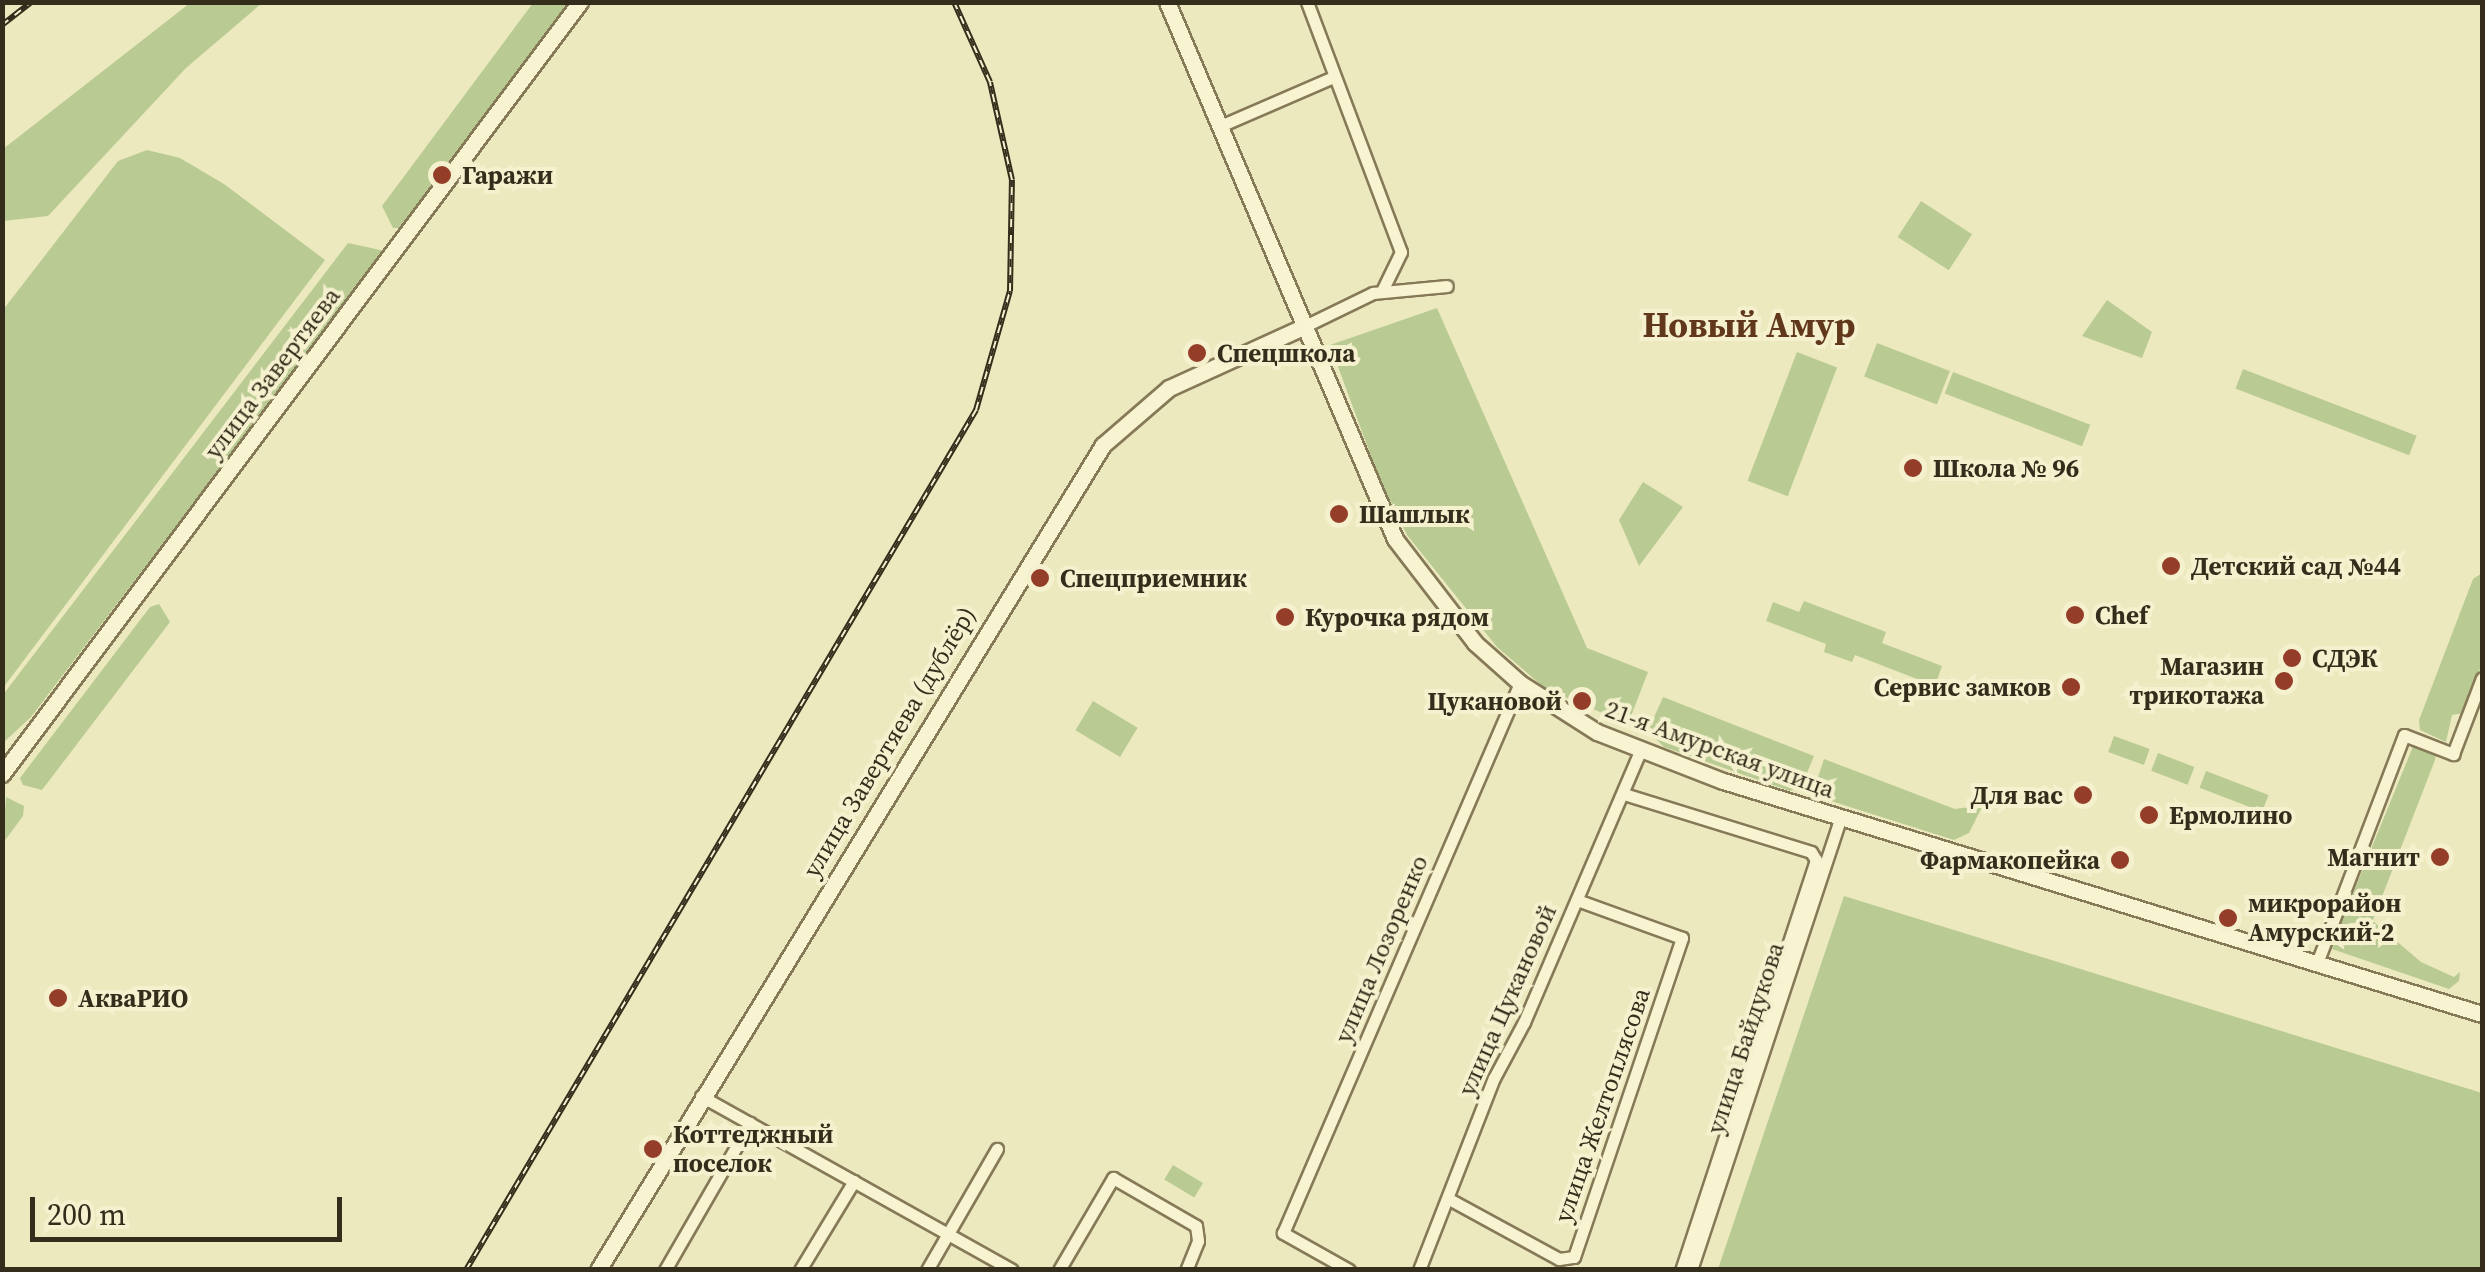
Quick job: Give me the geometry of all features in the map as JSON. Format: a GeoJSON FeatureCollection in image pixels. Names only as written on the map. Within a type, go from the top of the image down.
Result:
{"type":"FeatureCollection","features":[{"type":"Feature","properties":{"kind":"main road","name":"улица Завертяева"},"geometry":{"type":"LineString","coordinates":[[2,774],[580,2]]}},
{"type":"Feature","properties":{"kind":"main road","name":"21-я Амурская улица"},"geometry":{"type":"LineString","coordinates":[[1167,2],[1396,539],[1466,632],[1520,683],[1568,718],[1640,752],[1840,820],[2482,1014]]}},
{"type":"Feature","properties":{"kind":"main road","name":"улица Завертяева (дублёр)"},"geometry":{"type":"LineString","coordinates":[[598,1270],[1103,445],[1168,388],[1305,326]]}},
{"type":"Feature","properties":{"kind":"street"},"geometry":{"type":"LineString","coordinates":[[1307,2],[1401,252],[1382,291]]}},
{"type":"Feature","properties":{"kind":"street"},"geometry":{"type":"LineString","coordinates":[[1220,126],[1333,77]]}},
{"type":"Feature","properties":{"kind":"street"},"geometry":{"type":"LineString","coordinates":[[1305,326],[1382,291],[1446,286]]}},
{"type":"Feature","properties":{"kind":"street"},"geometry":{"type":"LineString","coordinates":[[2317,963],[2404,735],[2453,754],[2482,678]]}},
{"type":"Feature","properties":{"kind":"street","name":"улица Лозоренко"},"geometry":{"type":"LineString","coordinates":[[1349,1270],[1283,1234],[1520,683]]}},
{"type":"Feature","properties":{"kind":"street","name":"улица Цукановой"},"geometry":{"type":"LineString","coordinates":[[1419,1270],[1494,1078],[1640,752]]}},
{"type":"Feature","properties":{"kind":"street","name":"улица Байдукова"},"geometry":{"type":"LineString","coordinates":[[1624,794],[1815,855],[1681,1270]]}},
{"type":"Feature","properties":{"kind":"street","name":"улица Байдукова"},"geometry":{"type":"LineString","coordinates":[[1691,1270],[1840,820]]}},
{"type":"Feature","properties":{"kind":"street","name":"улица Желтоплясова"},"geometry":{"type":"LineString","coordinates":[[1449,1199],[1559,1259],[1574,1257],[1682,938],[1577,900]]}},
{"type":"Feature","properties":{"kind":"street"},"geometry":{"type":"LineString","coordinates":[[701,1096],[1012,1270]]}},
{"type":"Feature","properties":{"kind":"street"},"geometry":{"type":"LineString","coordinates":[[665,1270],[750,1123]]}},
{"type":"Feature","properties":{"kind":"street"},"geometry":{"type":"LineString","coordinates":[[927,1270],[997,1149]]}},
{"type":"Feature","properties":{"kind":"street"},"geometry":{"type":"LineString","coordinates":[[1059,1270],[1114,1178],[1196,1226],[1198,1241],[1186,1270]]}},
{"type":"Feature","properties":{"kind":"street"},"geometry":{"type":"LineString","coordinates":[[800,1270],[854,1181]]}},
{"type":"Feature","properties":{"kind":"green space"},"geometry":{"type":"Polygon","coordinates":[[[190,3],[262,3],[186,68],[48,216],[3,221],[3,149],[190,3]]]}},
{"type":"Feature","properties":{"kind":"green space"},"geometry":{"type":"Polygon","coordinates":[[[533,3],[571,3],[406,228],[393,228],[382,206],[533,3]]]}},
{"type":"Feature","properties":{"kind":"green space"},"geometry":{"type":"Polygon","coordinates":[[[147,150],[180,158],[224,184],[325,260],[3,688],[3,310],[118,161],[147,150]]]}},
{"type":"Feature","properties":{"kind":"green space"},"geometry":{"type":"Polygon","coordinates":[[[1921,201],[1972,234],[1949,270],[1898,237],[1921,201]]]}},
{"type":"Feature","properties":{"kind":"green space"},"geometry":{"type":"Polygon","coordinates":[[[348,243],[385,251],[31,717],[3,743],[2,696],[348,243]]]}},
{"type":"Feature","properties":{"kind":"green space"},"geometry":{"type":"Polygon","coordinates":[[[2107,300],[2152,332],[2142,358],[2082,336],[2107,300]]]}},
{"type":"Feature","properties":{"kind":"green space"},"geometry":{"type":"Polygon","coordinates":[[[1437,308],[1587,648],[1648,672],[1628,724],[1546,689],[1497,647],[1407,535],[1379,478],[1330,345],[1437,308]]]}},
{"type":"Feature","properties":{"kind":"green space"},"geometry":{"type":"Polygon","coordinates":[[[1877,343],[1950,371],[1937,405],[1864,377],[1877,343]]]}},
{"type":"Feature","properties":{"kind":"green space"},"geometry":{"type":"Polygon","coordinates":[[[1797,352],[1837,367],[1788,496],[1748,481],[1797,352]]]}},
{"type":"Feature","properties":{"kind":"green space"},"geometry":{"type":"Polygon","coordinates":[[[2243,369],[2417,436],[2409,455],[2235,389],[2243,369]]]}},
{"type":"Feature","properties":{"kind":"green space"},"geometry":{"type":"Polygon","coordinates":[[[1953,372],[2090,425],[2082,446],[1945,393],[1953,372]]]}},
{"type":"Feature","properties":{"kind":"green space"},"geometry":{"type":"Polygon","coordinates":[[[1643,482],[1683,507],[1639,566],[1619,520],[1643,482]]]}},
{"type":"Feature","properties":{"kind":"green space"},"geometry":{"type":"Polygon","coordinates":[[[2482,573],[2482,663],[2464,713],[2452,715],[2446,742],[2420,730],[2419,720],[2473,579],[2482,573]]]}},
{"type":"Feature","properties":{"kind":"green space"},"geometry":{"type":"Polygon","coordinates":[[[1804,601],[1886,632],[1882,643],[1942,666],[1935,686],[1855,655],[1852,662],[1824,652],[1826,644],[1766,621],[1773,602],[1799,612],[1804,601]]]}},
{"type":"Feature","properties":{"kind":"green space"},"geometry":{"type":"Polygon","coordinates":[[[159,604],[170,622],[42,790],[23,785],[20,778],[150,607],[159,604]]]}},
{"type":"Feature","properties":{"kind":"green space"},"geometry":{"type":"Polygon","coordinates":[[[1663,697],[1814,756],[1802,785],[1790,791],[1664,747],[1648,731],[1663,697]]]}},
{"type":"Feature","properties":{"kind":"green space"},"geometry":{"type":"Polygon","coordinates":[[[1093,701],[1138,728],[1120,757],[1075,730],[1093,701]]]}},
{"type":"Feature","properties":{"kind":"green space"},"geometry":{"type":"Polygon","coordinates":[[[2114,736],[2150,749],[2144,765],[2108,752],[2114,736]]]}},
{"type":"Feature","properties":{"kind":"green space"},"geometry":{"type":"Polygon","coordinates":[[[2414,744],[2436,752],[2435,760],[2373,920],[2340,925],[2414,744]]]}},
{"type":"Feature","properties":{"kind":"green space"},"geometry":{"type":"Polygon","coordinates":[[[2158,753],[2194,767],[2188,785],[2151,771],[2158,753]]]}},
{"type":"Feature","properties":{"kind":"green space"},"geometry":{"type":"Polygon","coordinates":[[[1824,759],[1955,809],[1983,805],[1969,833],[1954,840],[1812,795],[1824,759]]]}},
{"type":"Feature","properties":{"kind":"green space"},"geometry":{"type":"Polygon","coordinates":[[[2206,771],[2269,795],[2262,812],[2200,788],[2206,771]]]}},
{"type":"Feature","properties":{"kind":"green space"},"geometry":{"type":"Polygon","coordinates":[[[6,797],[24,806],[23,816],[3,843],[6,797]]]}},
{"type":"Feature","properties":{"kind":"green space"},"geometry":{"type":"Polygon","coordinates":[[[1844,896],[2482,1093],[2482,1269],[1718,1269],[1844,896]]]}},
{"type":"Feature","properties":{"kind":"green space"},"geometry":{"type":"Polygon","coordinates":[[[2374,922],[2421,962],[2454,977],[2460,972],[2459,981],[2449,989],[2332,949],[2340,930],[2374,922]]]}},
{"type":"Feature","properties":{"kind":"green space"},"geometry":{"type":"Polygon","coordinates":[[[1173,1165],[1203,1183],[1194,1198],[1164,1180],[1173,1165]]]}},
{"type":"Feature","properties":{"kind":"railway"},"geometry":{"type":"LineString","coordinates":[[2,25],[31,2]]}},
{"type":"Feature","properties":{"kind":"railway"},"geometry":{"type":"LineString","coordinates":[[466,1270],[976,410],[1010,291],[1012,180],[990,82],[954,2]]}},
{"type":"Feature","properties":{"kind":"place","name":"Гаражи"},"geometry":{"type":"Point","coordinates":[442,175]}},
{"type":"Feature","properties":{"kind":"place","name":"Спецшкола"},"geometry":{"type":"Point","coordinates":[1197,353]}},
{"type":"Feature","properties":{"kind":"place","name":"Школа № 96"},"geometry":{"type":"Point","coordinates":[1913,468]}},
{"type":"Feature","properties":{"kind":"place","name":"Шашлык"},"geometry":{"type":"Point","coordinates":[1339,514]}},
{"type":"Feature","properties":{"kind":"place","name":"Детский сад №44"},"geometry":{"type":"Point","coordinates":[2171,566]}},
{"type":"Feature","properties":{"kind":"place","name":"Спецприемник"},"geometry":{"type":"Point","coordinates":[1040,578]}},
{"type":"Feature","properties":{"kind":"place","name":"Chef"},"geometry":{"type":"Point","coordinates":[2075,615]}},
{"type":"Feature","properties":{"kind":"place","name":"Курочка рядом"},"geometry":{"type":"Point","coordinates":[1285,617]}},
{"type":"Feature","properties":{"kind":"place","name":"СДЭК"},"geometry":{"type":"Point","coordinates":[2292,658]}},
{"type":"Feature","properties":{"kind":"place","name":"Магазин трикотажа"},"geometry":{"type":"Point","coordinates":[2284,681]}},
{"type":"Feature","properties":{"kind":"place","name":"Сервис замков"},"geometry":{"type":"Point","coordinates":[2071,687]}},
{"type":"Feature","properties":{"kind":"place","name":"Цукановой"},"geometry":{"type":"Point","coordinates":[1582,701]}},
{"type":"Feature","properties":{"kind":"place","name":"Для вас"},"geometry":{"type":"Point","coordinates":[2083,795]}},
{"type":"Feature","properties":{"kind":"place","name":"Ермолино"},"geometry":{"type":"Point","coordinates":[2149,815]}},
{"type":"Feature","properties":{"kind":"place","name":"Магнит"},"geometry":{"type":"Point","coordinates":[2440,857]}},
{"type":"Feature","properties":{"kind":"place","name":"Фармакопейка"},"geometry":{"type":"Point","coordinates":[2120,860]}},
{"type":"Feature","properties":{"kind":"place","name":"микрорайон Амурский-2"},"geometry":{"type":"Point","coordinates":[2228,918]}},
{"type":"Feature","properties":{"kind":"place","name":"АкваРИО"},"geometry":{"type":"Point","coordinates":[58,998]}},
{"type":"Feature","properties":{"kind":"place","name":"Коттеджный поселок"},"geometry":{"type":"Point","coordinates":[653,1149]}},
{"type":"Feature","properties":{"kind":"district","name":"Новый Амур"},"geometry":{"type":"Point","coordinates":[1749,325]}}]}
